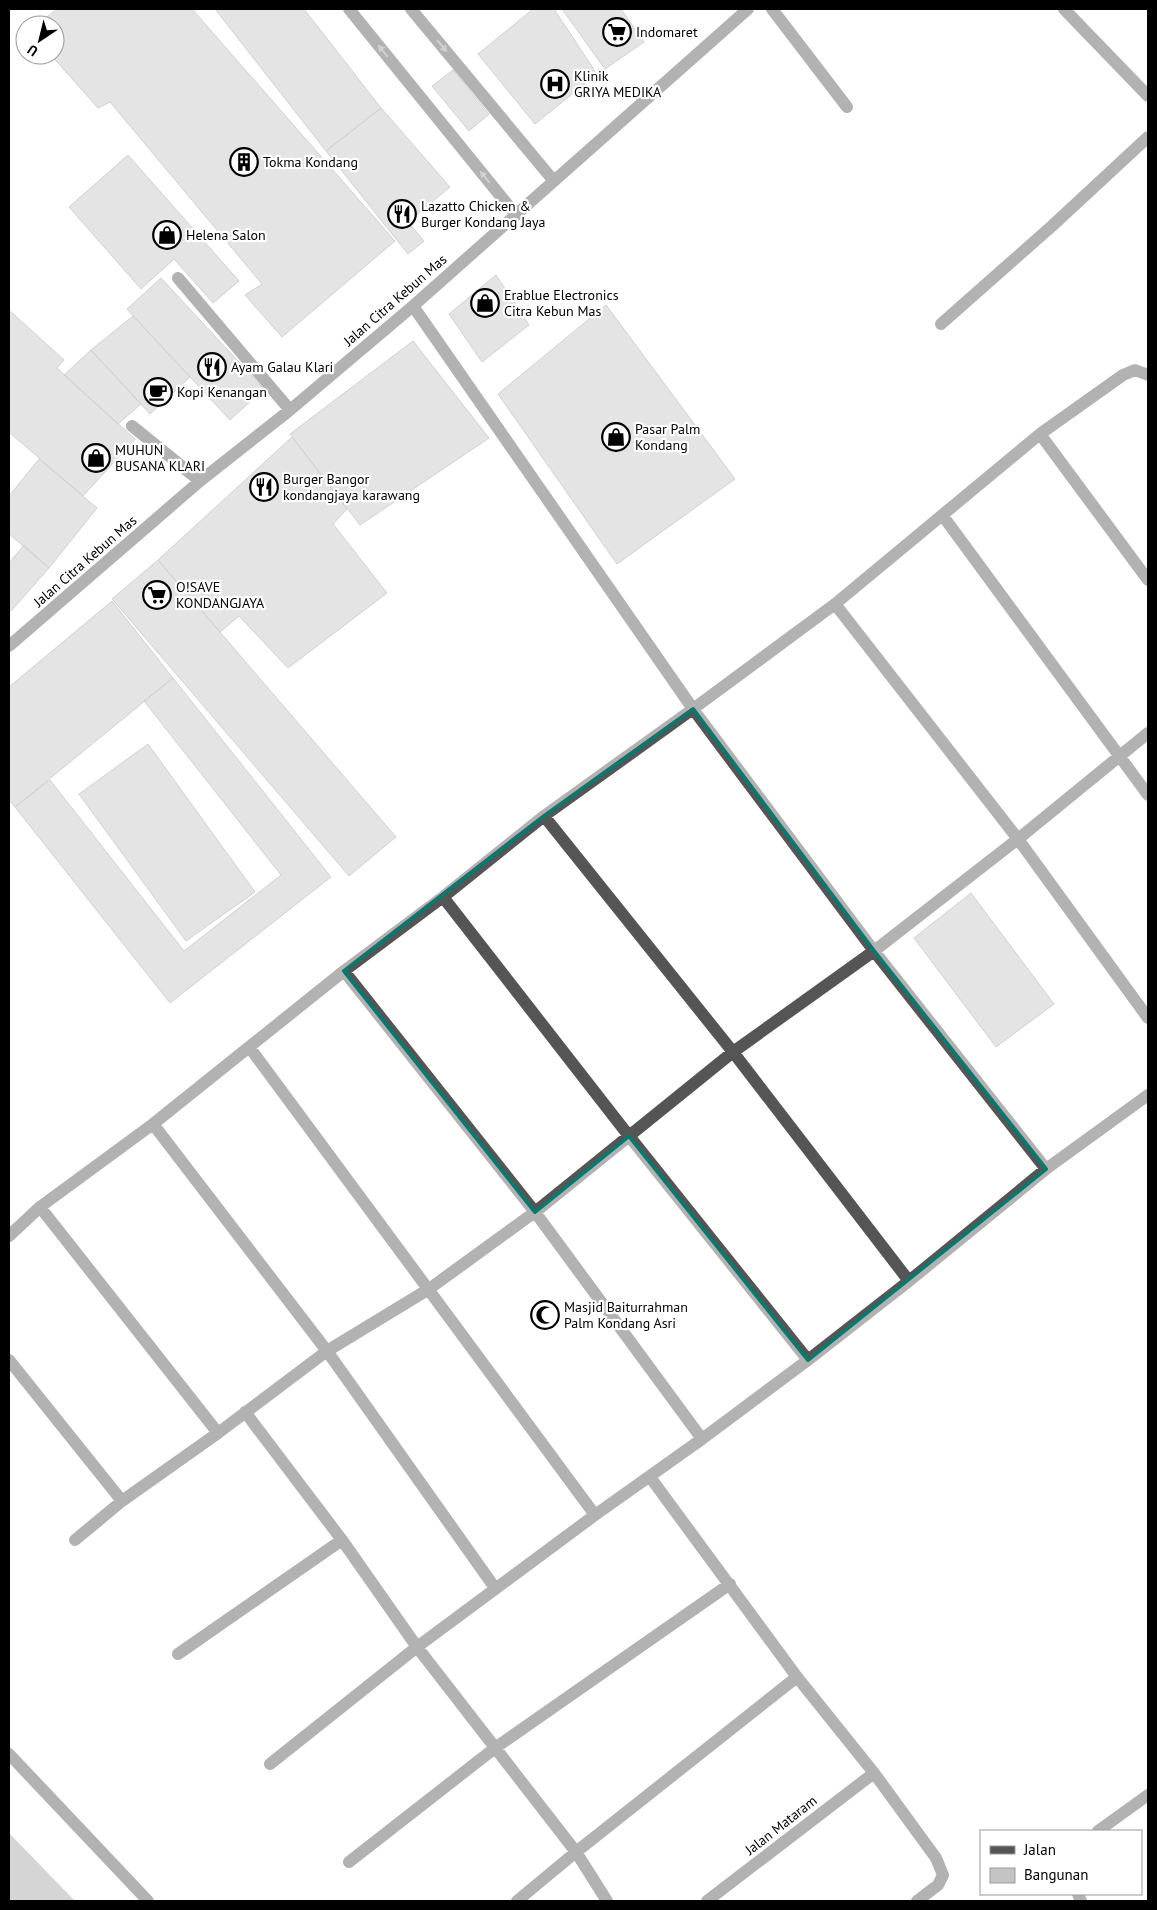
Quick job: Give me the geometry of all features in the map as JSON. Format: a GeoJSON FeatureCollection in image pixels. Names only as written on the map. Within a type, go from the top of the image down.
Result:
{"type":"FeatureCollection","features":[{"type":"Feature","properties":{"kind":"street"},"geometry":{"type":"LineString","coordinates":[[349,9],[516,215]]}},
{"type":"Feature","properties":{"kind":"street"},"geometry":{"type":"LineString","coordinates":[[411,9],[553,180]]}},
{"type":"Feature","properties":{"kind":"street","name":"Jalan Citra Kebun Mas"},"geometry":{"type":"LineString","coordinates":[[9,646],[200,481],[290,410],[413,306],[748,9]]}},
{"type":"Feature","properties":{"kind":"street"},"geometry":{"type":"LineString","coordinates":[[772,9],[847,107]]}},
{"type":"Feature","properties":{"kind":"street"},"geometry":{"type":"LineString","coordinates":[[1064,9],[1148,96]]}},
{"type":"Feature","properties":{"kind":"street"},"geometry":{"type":"LineString","coordinates":[[941,324],[1052,226],[1148,137]]}},
{"type":"Feature","properties":{"kind":"street"},"geometry":{"type":"LineString","coordinates":[[178,278],[290,410]]}},
{"type":"Feature","properties":{"kind":"street"},"geometry":{"type":"LineString","coordinates":[[413,306],[693,709],[874,951],[1046,1169]]}},
{"type":"Feature","properties":{"kind":"street"},"geometry":{"type":"LineString","coordinates":[[9,1236],[40,1207],[153,1124],[344,971],[443,897],[544,816],[835,604],[1040,434],[1123,375],[1135,370],[1148,375]]}},
{"type":"Feature","properties":{"kind":"street"},"geometry":{"type":"LineString","coordinates":[[132,426],[200,481]]}},
{"type":"Feature","properties":{"kind":"street"},"geometry":{"type":"LineString","coordinates":[[1040,434],[1148,580]]}},
{"type":"Feature","properties":{"kind":"street"},"geometry":{"type":"LineString","coordinates":[[943,516],[1148,795]]}},
{"type":"Feature","properties":{"kind":"street"},"geometry":{"type":"LineString","coordinates":[[835,604],[1018,839],[1148,1018]]}},
{"type":"Feature","properties":{"kind":"street"},"geometry":{"type":"LineString","coordinates":[[75,1540],[122,1501],[327,1351],[429,1289],[536,1212],[733,1052],[874,951],[1018,839],[1148,733]]}},
{"type":"Feature","properties":{"kind":"street"},"geometry":{"type":"LineString","coordinates":[[544,816],[733,1052],[909,1281]]}},
{"type":"Feature","properties":{"kind":"street"},"geometry":{"type":"LineString","coordinates":[[443,897],[629,1136],[808,1360]]}},
{"type":"Feature","properties":{"kind":"street"},"geometry":{"type":"LineString","coordinates":[[344,971],[536,1212],[702,1439]]}},
{"type":"Feature","properties":{"kind":"street"},"geometry":{"type":"LineString","coordinates":[[250,1048],[595,1515]]}},
{"type":"Feature","properties":{"kind":"street"},"geometry":{"type":"LineString","coordinates":[[270,1764],[417,1647],[495,1588],[650,1477],[808,1360],[909,1281],[1046,1169],[1148,1094]]}},
{"type":"Feature","properties":{"kind":"street"},"geometry":{"type":"LineString","coordinates":[[153,1124],[327,1351],[495,1588]]}},
{"type":"Feature","properties":{"kind":"street"},"geometry":{"type":"LineString","coordinates":[[40,1207],[218,1432]]}},
{"type":"Feature","properties":{"kind":"street"},"geometry":{"type":"LineString","coordinates":[[9,1360],[122,1501]]}},
{"type":"Feature","properties":{"kind":"street"},"geometry":{"type":"LineString","coordinates":[[245,1412],[342,1540],[417,1647],[576,1852],[607,1901]]}},
{"type":"Feature","properties":{"kind":"street"},"geometry":{"type":"LineString","coordinates":[[650,1477],[797,1677],[874,1773],[936,1858],[943,1874],[938,1885],[917,1901]]}},
{"type":"Feature","properties":{"kind":"street"},"geometry":{"type":"LineString","coordinates":[[178,1654],[342,1540]]}},
{"type":"Feature","properties":{"kind":"street"},"geometry":{"type":"LineString","coordinates":[[349,1862],[495,1748],[730,1584]]}},
{"type":"Feature","properties":{"kind":"street"},"geometry":{"type":"LineString","coordinates":[[517,1901],[797,1677]]}},
{"type":"Feature","properties":{"kind":"street"},"geometry":{"type":"LineString","coordinates":[[9,1754],[148,1901]]}},
{"type":"Feature","properties":{"kind":"street","name":"Jalan Mataram"},"geometry":{"type":"LineString","coordinates":[[707,1901],[874,1773]]}},
{"type":"Feature","properties":{"kind":"street"},"geometry":{"type":"LineString","coordinates":[[1099,1830],[1148,1795]]}},
{"type":"Feature","properties":{"kind":"highlighted area"},"geometry":{"type":"Polygon","coordinates":[[[693,709],[874,951],[1046,1169],[808,1360],[629,1136],[535,1212],[344,971],[544,816],[693,709]]]}},
{"type":"Feature","properties":{"kind":"shaded area"},"geometry":{"type":"Polygon","coordinates":[[[9,1833],[75,1901],[9,1901],[9,1833]]]}},
{"type":"Feature","properties":{"kind":"building","name":"Tokma Kondang"},"geometry":{"type":"Polygon","coordinates":[[[57,9],[192,9],[395,241],[282,337],[245,295],[262,284],[110,102],[98,108],[60,65],[65,65],[65,15],[50,15],[57,9]]]}},
{"type":"Feature","properties":{"kind":"building"},"geometry":{"type":"Polygon","coordinates":[[[215,9],[304,9],[381,108],[326,151],[215,9]]]}},
{"type":"Feature","properties":{"kind":"building"},"geometry":{"type":"Polygon","coordinates":[[[533,9],[554,9],[597,74],[535,124],[478,54],[533,9]]]}},
{"type":"Feature","properties":{"kind":"building"},"geometry":{"type":"Polygon","coordinates":[[[562,9],[621,9],[644,42],[605,69],[562,9]]]}},
{"type":"Feature","properties":{"kind":"building"},"geometry":{"type":"Polygon","coordinates":[[[453,70],[489,114],[469,131],[432,86],[453,70]]]}},
{"type":"Feature","properties":{"kind":"building"},"geometry":{"type":"Polygon","coordinates":[[[381,108],[450,187],[408,222],[424,241],[408,254],[326,151],[381,108]]]}},
{"type":"Feature","properties":{"kind":"building"},"geometry":{"type":"Polygon","coordinates":[[[128,155],[239,281],[213,303],[174,259],[141,289],[69,207],[128,155]]]}},
{"type":"Feature","properties":{"kind":"building"},"geometry":{"type":"Polygon","coordinates":[[[496,275],[529,325],[482,362],[449,314],[496,275]]]}},
{"type":"Feature","properties":{"kind":"building"},"geometry":{"type":"Polygon","coordinates":[[[161,278],[264,389],[230,420],[127,309],[161,278]]]}},
{"type":"Feature","properties":{"kind":"building","name":"Pasar Palm Kondang"},"geometry":{"type":"Polygon","coordinates":[[[606,305],[735,479],[617,564],[498,394],[606,305]]]}},
{"type":"Feature","properties":{"kind":"building"},"geometry":{"type":"Polygon","coordinates":[[[9,310],[64,360],[57,368],[135,439],[83,496],[9,432],[9,310]]]}},
{"type":"Feature","properties":{"kind":"building"},"geometry":{"type":"Polygon","coordinates":[[[133,316],[190,377],[150,414],[91,350],[133,316]]]}},
{"type":"Feature","properties":{"kind":"building"},"geometry":{"type":"Polygon","coordinates":[[[413,341],[489,438],[360,525],[290,434],[413,341]]]}},
{"type":"Feature","properties":{"kind":"building"},"geometry":{"type":"Polygon","coordinates":[[[91,350],[141,404],[118,424],[64,375],[91,350]]]}},
{"type":"Feature","properties":{"kind":"building"},"geometry":{"type":"Polygon","coordinates":[[[292,437],[347,509],[333,524],[387,593],[288,668],[239,616],[220,632],[158,560],[292,437]]]}},
{"type":"Feature","properties":{"kind":"building"},"geometry":{"type":"Polygon","coordinates":[[[39,459],[97,508],[49,568],[9,534],[9,496],[39,459]]]}},
{"type":"Feature","properties":{"kind":"building"},"geometry":{"type":"Polygon","coordinates":[[[24,545],[49,568],[11,611],[9,609],[9,563],[24,545]]]}},
{"type":"Feature","properties":{"kind":"building"},"geometry":{"type":"Polygon","coordinates":[[[158,560],[396,837],[349,876],[112,599],[158,560]]]}},
{"type":"Feature","properties":{"kind":"building"},"geometry":{"type":"Polygon","coordinates":[[[112,601],[173,678],[15,807],[9,800],[9,687],[112,601]]]}},
{"type":"Feature","properties":{"kind":"building"},"geometry":{"type":"Polygon","coordinates":[[[173,678],[331,877],[170,1003],[15,807],[50,780],[184,951],[281,875],[144,701],[173,678]]]}},
{"type":"Feature","properties":{"kind":"building"},"geometry":{"type":"Polygon","coordinates":[[[148,744],[255,892],[186,941],[79,794],[148,744]]]}},
{"type":"Feature","properties":{"kind":"building"},"geometry":{"type":"Polygon","coordinates":[[[971,893],[1054,1004],[996,1047],[914,938],[971,893]]]}},
{"type":"Feature","properties":{"kind":"place","name":"Indomaret"},"geometry":{"type":"Point","coordinates":[617,32]}},
{"type":"Feature","properties":{"kind":"place","name":"Klinik GRIYA MEDIKA"},"geometry":{"type":"Point","coordinates":[555,84]}},
{"type":"Feature","properties":{"kind":"place","name":"Tokma Kondang"},"geometry":{"type":"Point","coordinates":[244,162]}},
{"type":"Feature","properties":{"kind":"place","name":"Lazatto Chicken & Burger Kondang Jaya"},"geometry":{"type":"Point","coordinates":[402,214]}},
{"type":"Feature","properties":{"kind":"place","name":"Helena Salon"},"geometry":{"type":"Point","coordinates":[167,235]}},
{"type":"Feature","properties":{"kind":"place","name":"Erablue Electronics Citra Kebun Mas"},"geometry":{"type":"Point","coordinates":[485,303]}},
{"type":"Feature","properties":{"kind":"place","name":"Ayam Galau Klari"},"geometry":{"type":"Point","coordinates":[212,367]}},
{"type":"Feature","properties":{"kind":"place","name":"Kopi Kenangan"},"geometry":{"type":"Point","coordinates":[158,392]}},
{"type":"Feature","properties":{"kind":"place","name":"Pasar Palm Kondang"},"geometry":{"type":"Point","coordinates":[616,437]}},
{"type":"Feature","properties":{"kind":"place","name":"MUHUN BUSANA KLARI"},"geometry":{"type":"Point","coordinates":[96,458]}},
{"type":"Feature","properties":{"kind":"place","name":"Burger Bangor kondangjaya karawang"},"geometry":{"type":"Point","coordinates":[264,487]}},
{"type":"Feature","properties":{"kind":"place","name":"O!SAVE KONDANGJAYA"},"geometry":{"type":"Point","coordinates":[157,595]}},
{"type":"Feature","properties":{"kind":"place","name":"Masjid Baiturrahman Palm Kondang Asri"},"geometry":{"type":"Point","coordinates":[545,1315]}}]}
